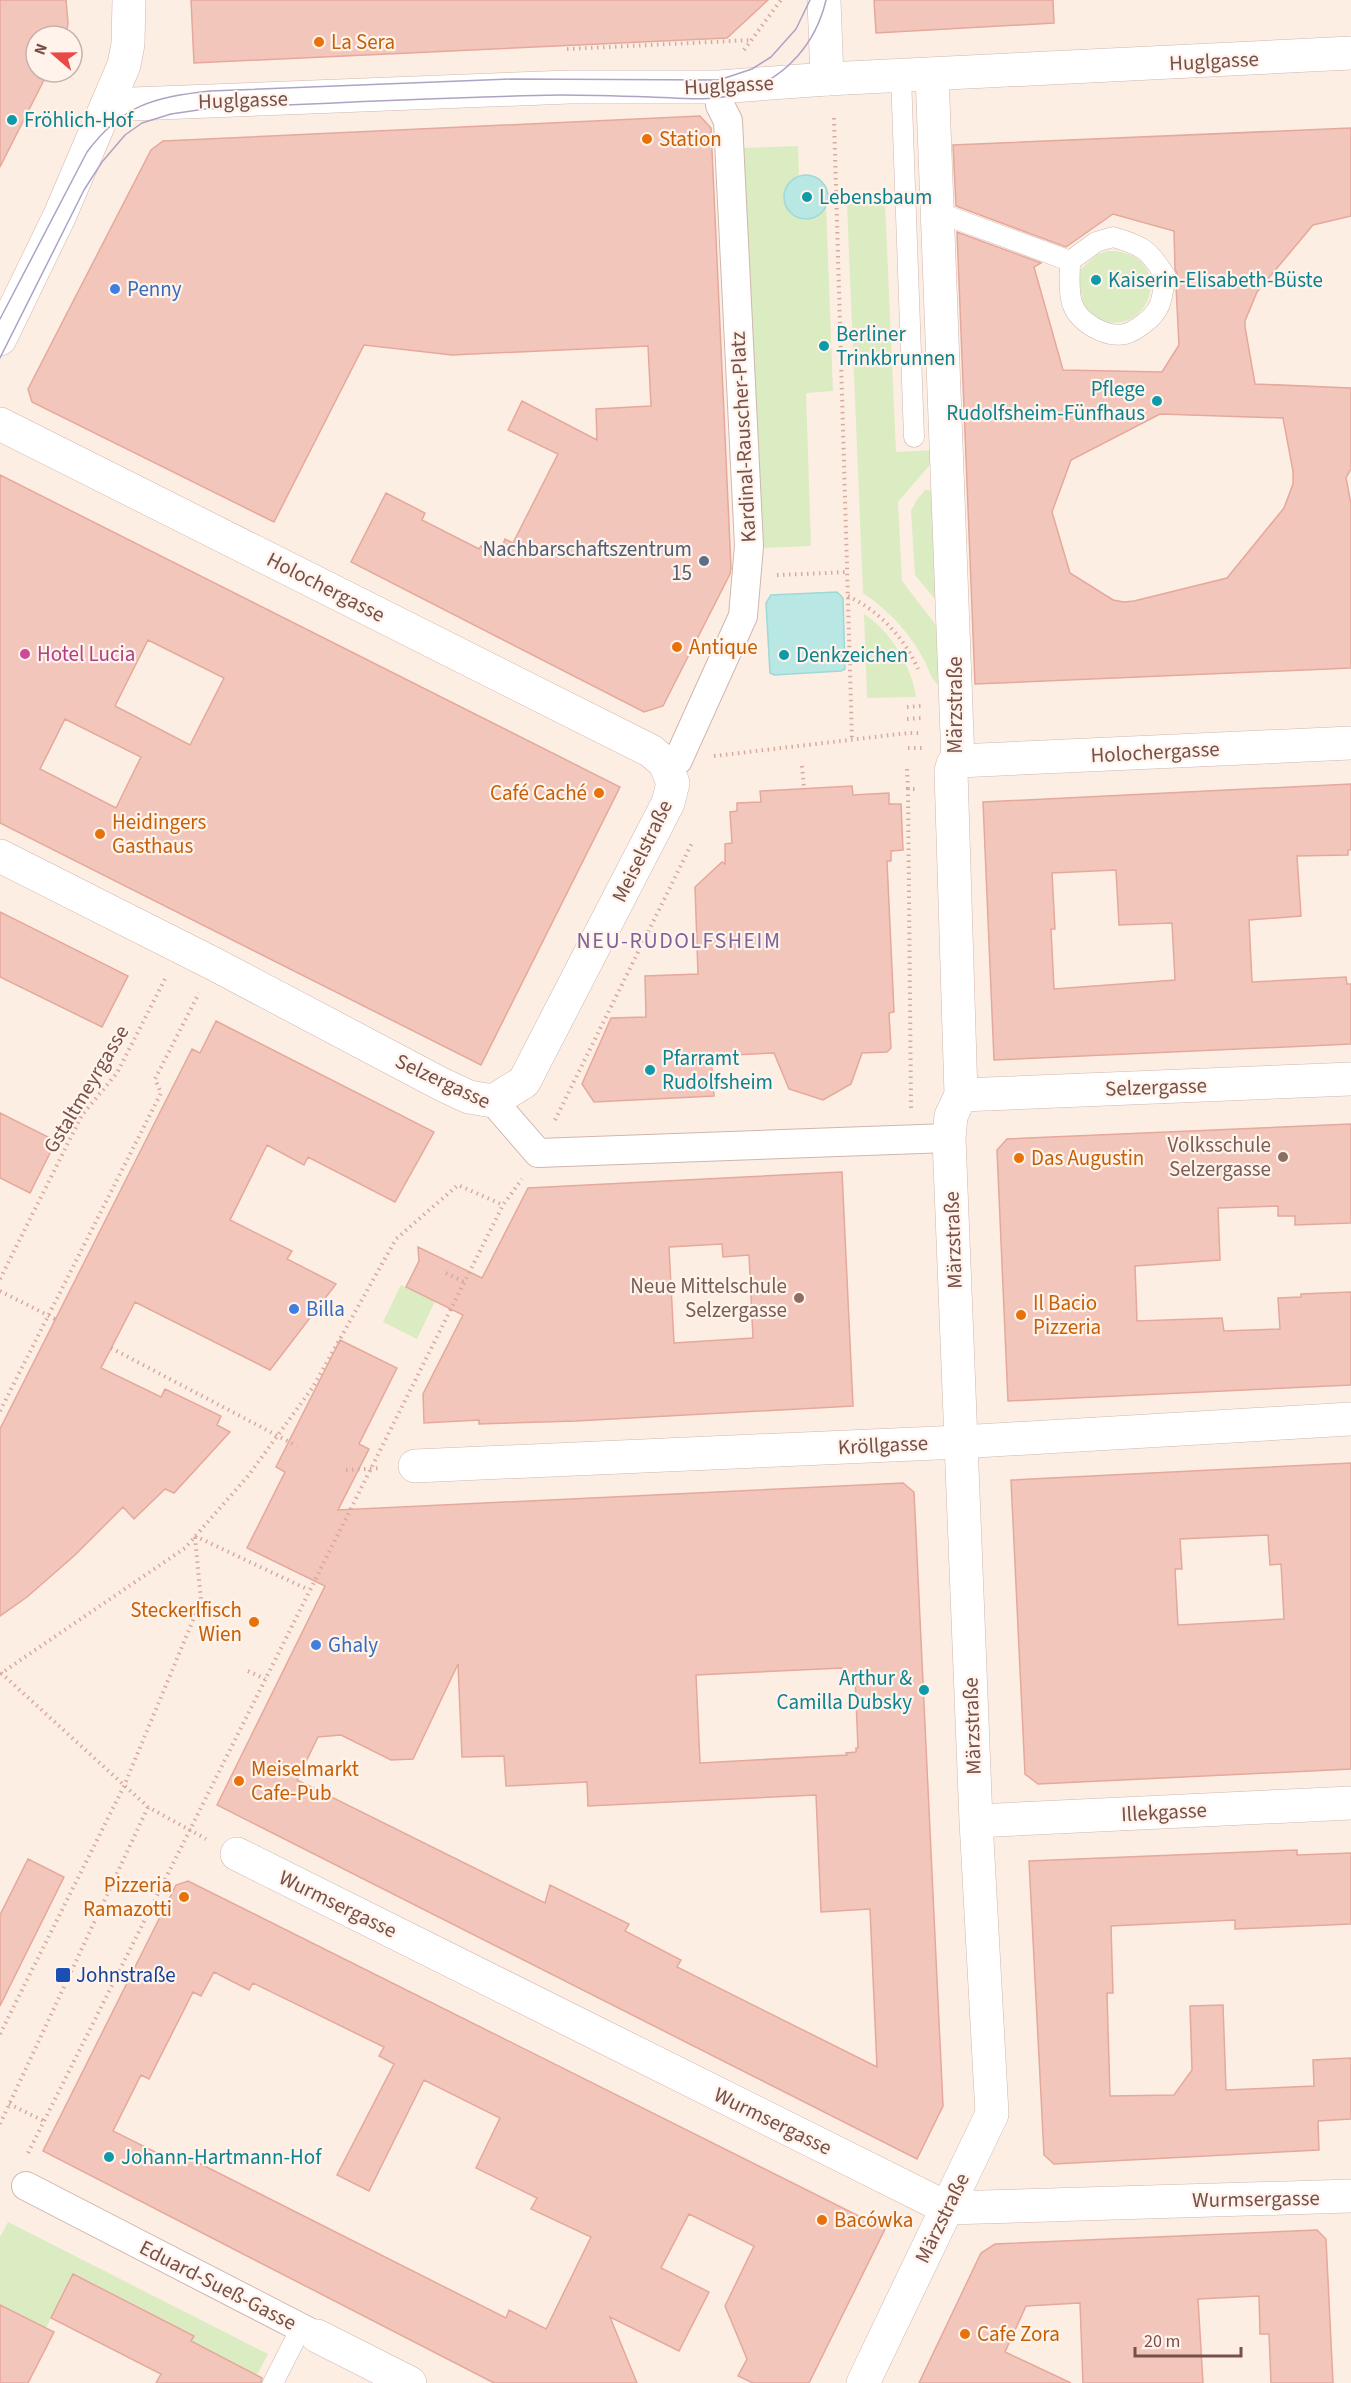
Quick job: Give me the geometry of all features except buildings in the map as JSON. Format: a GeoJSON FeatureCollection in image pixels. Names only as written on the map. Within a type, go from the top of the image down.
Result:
{"type":"FeatureCollection","features":[{"type":"Feature","properties":{"kind":"street"},"geometry":{"type":"LineString","coordinates":[[0,339],[60,215],[124,65],[128,44],[129,0]]}},
{"type":"Feature","properties":{"kind":"street"},"geometry":{"type":"LineString","coordinates":[[824,0],[827,80]]}},
{"type":"Feature","properties":{"kind":"street","name":"Huglgasse"},"geometry":{"type":"LineString","coordinates":[[107,105],[569,87],[719,87],[1351,53]]}},
{"type":"Feature","properties":{"kind":"street","name":"Märzstraße"},"geometry":{"type":"LineString","coordinates":[[863,2383],[992,2114],[976,1821],[949,1138],[951,1116],[961,1095],[951,771],[953,764],[958,761],[937,212],[916,75]]}},
{"type":"Feature","properties":{"kind":"street","name":"Kardinal-Rauscher-Platz"},"geometry":{"type":"LineString","coordinates":[[665,758],[742,616],[746,577],[748,546],[728,121],[720,105],[719,87]]}},
{"type":"Feature","properties":{"kind":"street","name":"Holochergasse"},"geometry":{"type":"LineString","coordinates":[[0,423],[665,758]]}},
{"type":"Feature","properties":{"kind":"street","name":"Holochergasse"},"geometry":{"type":"LineString","coordinates":[[958,761],[1351,743]]}},
{"type":"Feature","properties":{"kind":"street","name":"Meiselstraße"},"geometry":{"type":"LineString","coordinates":[[493,1101],[524,1082],[668,803],[674,783],[665,758]]}},
{"type":"Feature","properties":{"kind":"street","name":"Selzergasse"},"geometry":{"type":"LineString","coordinates":[[0,856],[214,964],[443,1085],[469,1096],[493,1101],[538,1152]]}},
{"type":"Feature","properties":{"kind":"street","name":"Selzergasse"},"geometry":{"type":"LineString","coordinates":[[961,1095],[1351,1079]]}},
{"type":"Feature","properties":{"kind":"street"},"geometry":{"type":"LineString","coordinates":[[538,1152],[949,1138]]}},
{"type":"Feature","properties":{"kind":"street","name":"Kröllgasse"},"geometry":{"type":"LineString","coordinates":[[401,1467],[960,1442],[1351,1419]]}},
{"type":"Feature","properties":{"kind":"street","name":"Illekgasse"},"geometry":{"type":"LineString","coordinates":[[976,1821],[1351,1803]]}},
{"type":"Feature","properties":{"kind":"street","name":"Wurmsergasse"},"geometry":{"type":"LineString","coordinates":[[237,1854],[947,2208],[1351,2196]]}},
{"type":"Feature","properties":{"kind":"street","name":"Eduard-Sueß-Gasse"},"geometry":{"type":"LineString","coordinates":[[25,2173],[309,2332],[410,2383]]}},
{"type":"Feature","properties":{"kind":"lane"},"geometry":{"type":"LineString","coordinates":[[914,437],[916,75]]}},
{"type":"Feature","properties":{"kind":"lane"},"geometry":{"type":"LineString","coordinates":[[937,212],[1070,261]]}},
{"type":"Feature","properties":{"kind":"lane"},"geometry":{"type":"LineString","coordinates":[[1113,237],[1131,242],[1151,253],[1166,277],[1158,308],[1142,324],[1125,334],[1103,332],[1084,321],[1072,304],[1070,261],[1096,242],[1113,237]]}},
{"type":"Feature","properties":{"kind":"lane"},"geometry":{"type":"LineString","coordinates":[[273,2383],[309,2332]]}},
{"type":"Feature","properties":{"kind":"path"},"geometry":{"type":"LineString","coordinates":[[742,52],[781,0]]}},
{"type":"Feature","properties":{"kind":"path"},"geometry":{"type":"LineString","coordinates":[[834,118],[852,739]]}},
{"type":"Feature","properties":{"kind":"path"},"geometry":{"type":"LineString","coordinates":[[746,577],[847,572]]}},
{"type":"Feature","properties":{"kind":"path"},"geometry":{"type":"LineString","coordinates":[[848,596],[873,609],[889,625],[918,671]]}},
{"type":"Feature","properties":{"kind":"path"},"geometry":{"type":"LineString","coordinates":[[923,697],[921,706],[923,755]]}},
{"type":"Feature","properties":{"kind":"path"},"geometry":{"type":"LineString","coordinates":[[907,707],[921,706]]}},
{"type":"Feature","properties":{"kind":"path"},"geometry":{"type":"LineString","coordinates":[[907,719],[921,718]]}},
{"type":"Feature","properties":{"kind":"path"},"geometry":{"type":"LineString","coordinates":[[665,758],[922,733]]}},
{"type":"Feature","properties":{"kind":"path"},"geometry":{"type":"LineString","coordinates":[[908,748],[923,748]]}},
{"type":"Feature","properties":{"kind":"path"},"geometry":{"type":"LineString","coordinates":[[802,766],[804,789]]}},
{"type":"Feature","properties":{"kind":"path"},"geometry":{"type":"LineString","coordinates":[[907,769],[912,1138]]}},
{"type":"Feature","properties":{"kind":"path"},"geometry":{"type":"LineString","coordinates":[[908,789],[924,788]]}},
{"type":"Feature","properties":{"kind":"path"},"geometry":{"type":"LineString","coordinates":[[538,1152],[693,841]]}},
{"type":"Feature","properties":{"kind":"path","name":"Gstaltmeyrgasse"},"geometry":{"type":"LineString","coordinates":[[0,1279],[82,1115],[117,1073],[182,948]]}},
{"type":"Feature","properties":{"kind":"path"},"geometry":{"type":"LineString","coordinates":[[0,1411],[161,1093],[155,1079],[214,964]]}},
{"type":"Feature","properties":{"kind":"path"},"geometry":{"type":"LineString","coordinates":[[25,2173],[44,2121],[502,1204],[520,1183]]}},
{"type":"Feature","properties":{"kind":"path"},"geometry":{"type":"LineString","coordinates":[[201,1836],[148,1807],[1,1673],[185,1548],[248,1476],[313,1387],[396,1239],[458,1185],[502,1204]]}},
{"type":"Feature","properties":{"kind":"path"},"geometry":{"type":"LineString","coordinates":[[446,1273],[464,1282]]}},
{"type":"Feature","properties":{"kind":"path"},"geometry":{"type":"LineString","coordinates":[[0,1291],[55,1319]]}},
{"type":"Feature","properties":{"kind":"path"},"geometry":{"type":"LineString","coordinates":[[111,1348],[297,1446]]}},
{"type":"Feature","properties":{"kind":"path"},"geometry":{"type":"LineString","coordinates":[[346,1470],[401,1467]]}},
{"type":"Feature","properties":{"kind":"path"},"geometry":{"type":"LineString","coordinates":[[195,1536],[309,1590]]}},
{"type":"Feature","properties":{"kind":"path"},"geometry":{"type":"LineString","coordinates":[[0,2034],[124,1786],[201,1601],[195,1536]]}},
{"type":"Feature","properties":{"kind":"path"},"geometry":{"type":"LineString","coordinates":[[248,1671],[265,1679]]}},
{"type":"Feature","properties":{"kind":"path"},"geometry":{"type":"LineString","coordinates":[[0,2124],[148,1807]]}},
{"type":"Feature","properties":{"kind":"path"},"geometry":{"type":"LineString","coordinates":[[9,2104],[30,2117],[44,2121]]}},
{"type":"Feature","properties":{"kind":"green space"},"geometry":{"type":"Polygon","coordinates":[[[798,146],[799,175],[791,180],[789,212],[803,220],[825,209],[826,205],[833,391],[806,393],[811,546],[759,548],[743,148],[798,146]]]}},
{"type":"Feature","properties":{"kind":"green space"},"geometry":{"type":"Polygon","coordinates":[[[885,202],[896,452],[934,450],[934,460],[898,502],[902,581],[942,633],[939,685],[904,630],[889,614],[863,593],[847,204],[885,202]]]}},
{"type":"Feature","properties":{"kind":"green space"},"geometry":{"type":"Polygon","coordinates":[[[1107,251],[1128,254],[1142,263],[1150,275],[1150,290],[1146,303],[1137,315],[1124,321],[1098,320],[1087,310],[1081,295],[1079,271],[1096,255],[1107,251]]]}},
{"type":"Feature","properties":{"kind":"green space"},"geometry":{"type":"Polygon","coordinates":[[[925,490],[934,491],[939,596],[934,598],[915,575],[911,511],[925,490]]]}},
{"type":"Feature","properties":{"kind":"green space"},"geometry":{"type":"Polygon","coordinates":[[[864,614],[883,630],[898,650],[910,674],[916,697],[867,698],[864,614]]]}},
{"type":"Feature","properties":{"kind":"green space"},"geometry":{"type":"Polygon","coordinates":[[[401,1285],[435,1301],[417,1339],[383,1322],[401,1285]]]}},
{"type":"Feature","properties":{"kind":"green space"},"geometry":{"type":"Polygon","coordinates":[[[8,2222],[268,2354],[257,2375],[202,2347],[173,2377],[194,2336],[73,2274],[46,2328],[0,2305],[0,2237],[8,2222]]]}},
{"type":"Feature","properties":{"kind":"water"},"geometry":{"type":"Polygon","coordinates":[[[806,175],[815,176],[822,181],[827,188],[827,206],[822,213],[815,218],[806,219],[797,218],[790,213],[785,206],[784,197],[785,188],[790,181],[797,176],[806,175]]]}},
{"type":"Feature","properties":{"kind":"water"},"geometry":{"type":"Polygon","coordinates":[[[837,592],[843,598],[845,669],[774,675],[770,673],[766,603],[771,595],[837,592]]]}},
{"type":"Feature","properties":{"kind":"tram line"},"geometry":{"type":"LineString","coordinates":[[0,319],[87,152],[113,123],[141,106],[172,96],[210,91],[512,79],[719,80],[752,69],[771,57],[796,29],[810,0]]}},
{"type":"Feature","properties":{"kind":"tram line"},"geometry":{"type":"LineString","coordinates":[[0,358],[84,190],[102,162],[125,135],[142,123],[171,114],[205,109],[338,102],[560,95],[699,99],[723,97],[761,85],[787,67],[807,44],[826,0]]}},
{"type":"Feature","properties":{"kind":"place","name":"La Sera"},"geometry":{"type":"Point","coordinates":[319,42]}},
{"type":"Feature","properties":{"kind":"place","name":"Fröhlich-Hof"},"geometry":{"type":"Point","coordinates":[12,120]}},
{"type":"Feature","properties":{"kind":"place","name":"Station"},"geometry":{"type":"Point","coordinates":[647,139]}},
{"type":"Feature","properties":{"kind":"place","name":"Lebensbaum"},"geometry":{"type":"Point","coordinates":[807,197]}},
{"type":"Feature","properties":{"kind":"place","name":"Kaiserin-Elisabeth-Büste"},"geometry":{"type":"Point","coordinates":[1096,280]}},
{"type":"Feature","properties":{"kind":"place","name":"Penny"},"geometry":{"type":"Point","coordinates":[115,289]}},
{"type":"Feature","properties":{"kind":"place","name":"Berliner Trinkbrunnen"},"geometry":{"type":"Point","coordinates":[824,346]}},
{"type":"Feature","properties":{"kind":"place","name":"Pflege Rudolfsheim-Fünfhaus"},"geometry":{"type":"Point","coordinates":[1157,401]}},
{"type":"Feature","properties":{"kind":"place","name":"Nachbarschaftszentrum 15"},"geometry":{"type":"Point","coordinates":[704,561]}},
{"type":"Feature","properties":{"kind":"place","name":"Antique"},"geometry":{"type":"Point","coordinates":[677,647]}},
{"type":"Feature","properties":{"kind":"place","name":"Hotel Lucia"},"geometry":{"type":"Point","coordinates":[25,654]}},
{"type":"Feature","properties":{"kind":"place","name":"Denkzeichen"},"geometry":{"type":"Point","coordinates":[784,655]}},
{"type":"Feature","properties":{"kind":"place","name":"Café Caché"},"geometry":{"type":"Point","coordinates":[599,793]}},
{"type":"Feature","properties":{"kind":"place","name":"Heidingers Gasthaus"},"geometry":{"type":"Point","coordinates":[100,834]}},
{"type":"Feature","properties":{"kind":"place","name":"Pfarramt Rudolfsheim"},"geometry":{"type":"Point","coordinates":[650,1070]}},
{"type":"Feature","properties":{"kind":"place","name":"Volksschule Selzergasse"},"geometry":{"type":"Point","coordinates":[1283,1157]}},
{"type":"Feature","properties":{"kind":"place","name":"Das Augustin"},"geometry":{"type":"Point","coordinates":[1019,1158]}},
{"type":"Feature","properties":{"kind":"place","name":"Neue Mittelschule Selzergasse"},"geometry":{"type":"Point","coordinates":[799,1298]}},
{"type":"Feature","properties":{"kind":"place","name":"Billa"},"geometry":{"type":"Point","coordinates":[294,1309]}},
{"type":"Feature","properties":{"kind":"place","name":"Il Bacio Pizzeria"},"geometry":{"type":"Point","coordinates":[1021,1315]}},
{"type":"Feature","properties":{"kind":"place","name":"Steckerlfisch Wien"},"geometry":{"type":"Point","coordinates":[254,1622]}},
{"type":"Feature","properties":{"kind":"place","name":"Ghaly"},"geometry":{"type":"Point","coordinates":[316,1645]}},
{"type":"Feature","properties":{"kind":"place","name":"Arthur & Camilla Dubsky"},"geometry":{"type":"Point","coordinates":[924,1690]}},
{"type":"Feature","properties":{"kind":"place","name":"Meiselmarkt Cafe-Pub"},"geometry":{"type":"Point","coordinates":[239,1781]}},
{"type":"Feature","properties":{"kind":"place","name":"Pizzeria Ramazotti"},"geometry":{"type":"Point","coordinates":[184,1897]}},
{"type":"Feature","properties":{"kind":"place","name":"Johnstraße"},"geometry":{"type":"Point","coordinates":[63,1975]}},
{"type":"Feature","properties":{"kind":"place","name":"Johann-Hartmann-Hof"},"geometry":{"type":"Point","coordinates":[109,2157]}},
{"type":"Feature","properties":{"kind":"place","name":"Bacówka"},"geometry":{"type":"Point","coordinates":[822,2220]}},
{"type":"Feature","properties":{"kind":"place","name":"Cafe Zora"},"geometry":{"type":"Point","coordinates":[965,2334]}},
{"type":"Feature","properties":{"kind":"district","name":"NEU-RUDOLFSHEIM"},"geometry":{"type":"Point","coordinates":[679,941]}}]}
